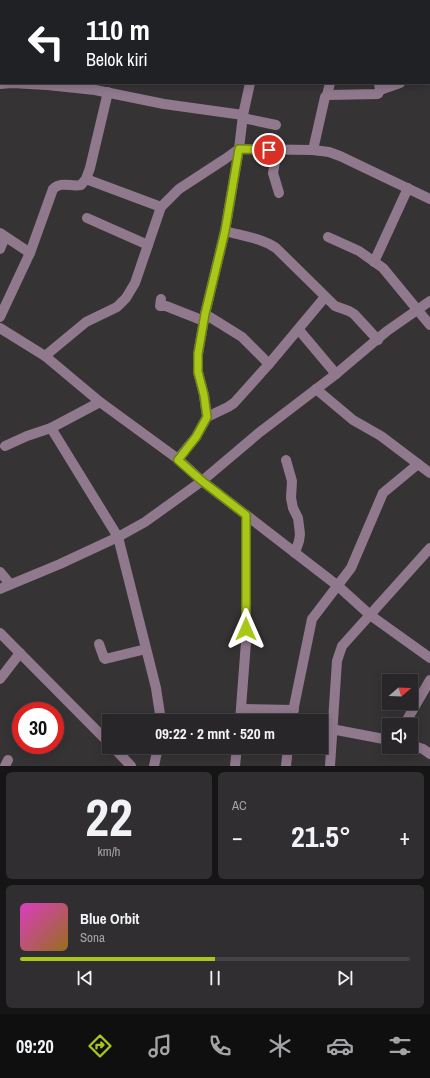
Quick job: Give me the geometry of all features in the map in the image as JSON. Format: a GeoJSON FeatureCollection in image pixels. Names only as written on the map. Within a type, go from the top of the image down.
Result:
{"type":"FeatureCollection","features":[{"type":"Feature","properties":{"kind":"street"},"geometry":{"type":"LineString","coordinates":[[0,86],[33,84],[95,87],[108,92],[151,102],[243,117],[276,125]]}},
{"type":"Feature","properties":{"kind":"street"},"geometry":{"type":"LineString","coordinates":[[207,417],[197,362],[204,318],[225,231],[243,117],[250,84]]}},
{"type":"Feature","properties":{"kind":"street"},"geometry":{"type":"LineString","coordinates":[[313,150],[324,98],[327,95],[330,84]]}},
{"type":"Feature","properties":{"kind":"street"},"geometry":{"type":"LineString","coordinates":[[327,95],[376,95],[379,93],[379,86],[393,84]]}},
{"type":"Feature","properties":{"kind":"street"},"geometry":{"type":"LineString","coordinates":[[0,317],[30,253],[53,189],[57,185],[61,184],[81,185],[86,179],[108,92]]}},
{"type":"Feature","properties":{"kind":"street"},"geometry":{"type":"LineString","coordinates":[[45,356],[86,322],[117,307],[126,298],[135,283],[161,207],[179,189],[239,149],[313,150],[329,152],[430,199]]}},
{"type":"Feature","properties":{"kind":"street"},"geometry":{"type":"LineString","coordinates":[[277,150],[273,173],[279,193]]}},
{"type":"Feature","properties":{"kind":"street"},"geometry":{"type":"LineString","coordinates":[[86,179],[161,207]]}},
{"type":"Feature","properties":{"kind":"street"},"geometry":{"type":"LineString","coordinates":[[374,262],[408,188]]}},
{"type":"Feature","properties":{"kind":"street"},"geometry":{"type":"LineString","coordinates":[[87,218],[148,245]]}},
{"type":"Feature","properties":{"kind":"street"},"geometry":{"type":"LineString","coordinates":[[225,231],[262,240],[276,248],[335,306],[354,314],[378,340]]}},
{"type":"Feature","properties":{"kind":"street"},"geometry":{"type":"LineString","coordinates":[[0,249],[3,235],[30,253]]}},
{"type":"Feature","properties":{"kind":"street"},"geometry":{"type":"LineString","coordinates":[[328,237],[359,252],[382,268],[430,325]]}},
{"type":"Feature","properties":{"kind":"street"},"geometry":{"type":"LineString","coordinates":[[178,460],[196,437],[207,417],[234,403],[299,330],[326,297]]}},
{"type":"Feature","properties":{"kind":"street"},"geometry":{"type":"LineString","coordinates":[[161,299],[160,306],[166,306],[204,318],[234,330],[269,364]]}},
{"type":"Feature","properties":{"kind":"street"},"geometry":{"type":"LineString","coordinates":[[0,588],[118,537],[145,522],[202,481],[260,432],[336,374],[387,331],[430,301]]}},
{"type":"Feature","properties":{"kind":"street"},"geometry":{"type":"LineString","coordinates":[[0,328],[45,356],[100,402],[178,460],[202,481],[338,586],[370,615],[430,658]]}},
{"type":"Feature","properties":{"kind":"street"},"geometry":{"type":"LineString","coordinates":[[299,330],[336,374]]}},
{"type":"Feature","properties":{"kind":"street"},"geometry":{"type":"LineString","coordinates":[[316,389],[353,420],[381,436],[430,473]]}},
{"type":"Feature","properties":{"kind":"street"},"geometry":{"type":"LineString","coordinates":[[5,446],[50,428],[100,402]]}},
{"type":"Feature","properties":{"kind":"street"},"geometry":{"type":"LineString","coordinates":[[50,428],[118,537],[156,688],[160,714]]}},
{"type":"Feature","properties":{"kind":"street"},"geometry":{"type":"LineString","coordinates":[[286,460],[293,484],[291,491],[292,503],[298,518],[300,534],[300,541],[295,553]]}},
{"type":"Feature","properties":{"kind":"street"},"geometry":{"type":"LineString","coordinates":[[293,714],[312,619],[338,586],[355,561],[383,493],[418,464]]}},
{"type":"Feature","properties":{"kind":"street"},"geometry":{"type":"LineString","coordinates":[[241,714],[246,642],[246,515]]}},
{"type":"Feature","properties":{"kind":"street"},"geometry":{"type":"LineString","coordinates":[[328,716],[338,654],[342,646],[430,548]]}},
{"type":"Feature","properties":{"kind":"street"},"geometry":{"type":"LineString","coordinates":[[0,572],[10,584]]}},
{"type":"Feature","properties":{"kind":"street"},"geometry":{"type":"LineString","coordinates":[[0,633],[102,736]]}},
{"type":"Feature","properties":{"kind":"street"},"geometry":{"type":"LineString","coordinates":[[99,644],[105,659],[146,649]]}},
{"type":"Feature","properties":{"kind":"street"},"geometry":{"type":"LineString","coordinates":[[0,679],[20,653]]}},
{"type":"Feature","properties":{"kind":"street"},"geometry":{"type":"LineString","coordinates":[[408,718],[430,680]]}},
{"type":"Feature","properties":{"kind":"street"},"geometry":{"type":"LineString","coordinates":[[241,709],[294,710]]}},
{"type":"Feature","properties":{"kind":"street"},"geometry":{"type":"LineString","coordinates":[[328,728],[382,739]]}},
{"type":"Feature","properties":{"kind":"street"},"geometry":{"type":"LineString","coordinates":[[418,742],[426,752]]}},
{"type":"Feature","properties":{"kind":"street"},"geometry":{"type":"LineString","coordinates":[[328,747],[330,766]]}},
{"type":"Feature","properties":{"kind":"street"},"geometry":{"type":"LineString","coordinates":[[120,754],[131,766]]}},
{"type":"Feature","properties":{"kind":"street"},"geometry":{"type":"LineString","coordinates":[[154,766],[157,754]]}},
{"type":"Feature","properties":{"kind":"street"},"geometry":{"type":"LineString","coordinates":[[235,766],[236,754]]}},
{"type":"Feature","properties":{"kind":"street"},"geometry":{"type":"LineString","coordinates":[[286,766],[287,754]]}},
{"type":"Feature","properties":{"kind":"route"},"geometry":{"type":"LineString","coordinates":[[246,629],[246,515],[202,481],[178,460],[196,437],[207,417],[197,362],[205,314],[225,231],[239,149],[269,150]]}}]}
